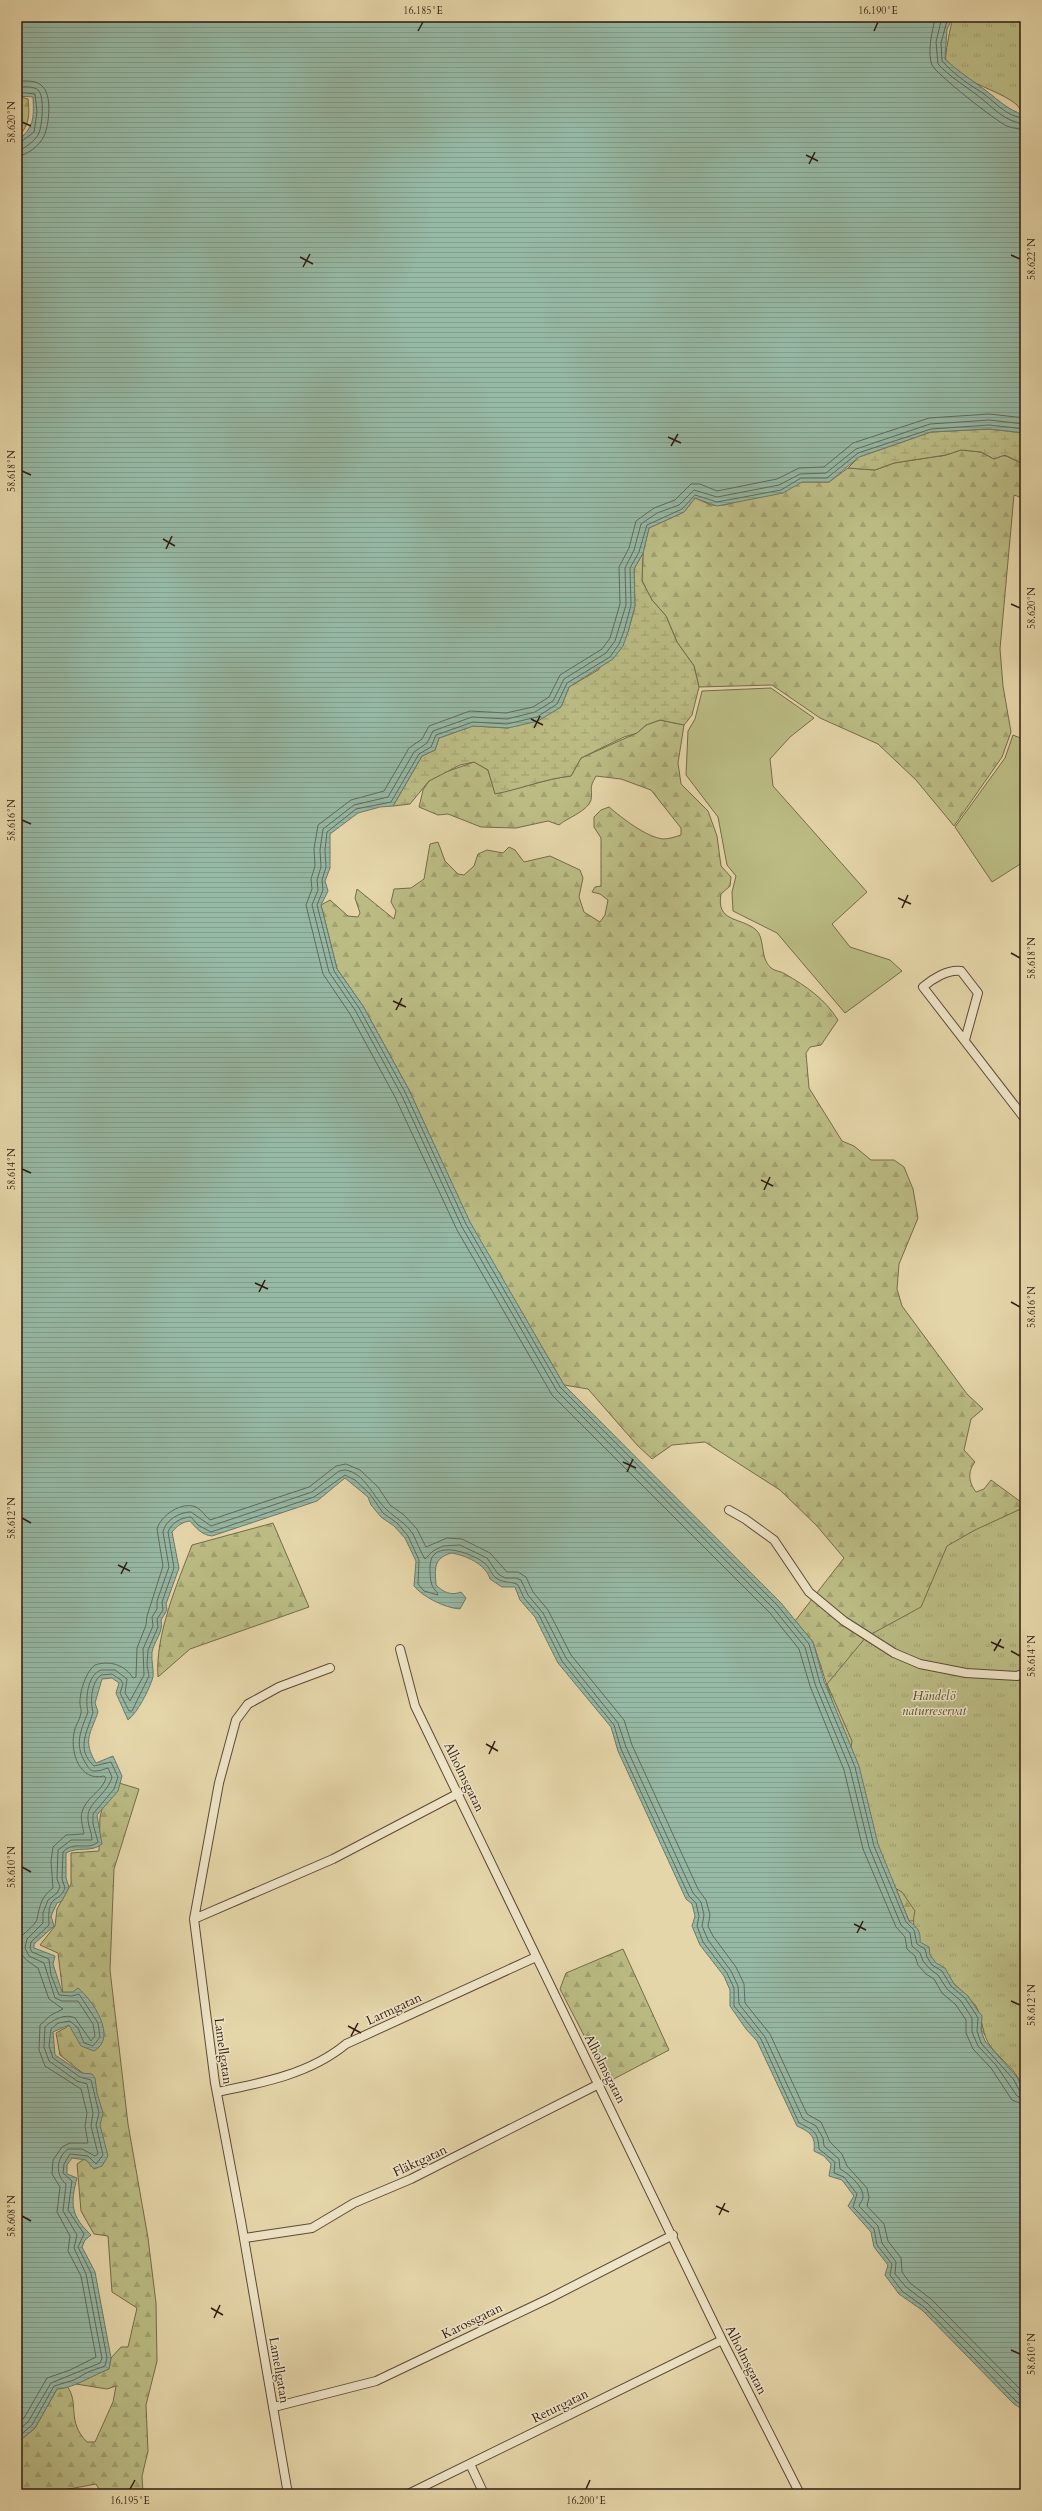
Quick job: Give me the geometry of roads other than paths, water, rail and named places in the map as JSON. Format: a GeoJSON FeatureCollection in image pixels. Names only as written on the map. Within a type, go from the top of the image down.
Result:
{"type":"FeatureCollection","features":[{"type":"Feature","properties":{"kind":"street"},"geometry":{"type":"LineString","coordinates":[[965,1040],[978,993],[961,971],[956,970],[929,982],[923,987],[1025,1120]]}},
{"type":"Feature","properties":{"kind":"street"},"geometry":{"type":"LineString","coordinates":[[729,1510],[745,1519],[774,1540],[809,1592],[844,1621],[894,1653],[920,1664],[966,1673],[1017,1676],[1025,1673]]}},
{"type":"Feature","properties":{"kind":"street","name":"Alholmsgatan"},"geometry":{"type":"LineString","coordinates":[[400,1649],[415,1706],[536,1957],[673,2235],[722,2340],[800,2494]]}},
{"type":"Feature","properties":{"kind":"street","name":"Lamellgatan"},"geometry":{"type":"LineString","coordinates":[[288,2494],[274,2407],[217,2092],[194,1919],[219,1783],[236,1720],[248,1704],[279,1686],[330,1668]]}},
{"type":"Feature","properties":{"kind":"street"},"geometry":{"type":"LineString","coordinates":[[194,1919],[333,1859],[458,1793]]}},
{"type":"Feature","properties":{"kind":"street","name":"Larmgatan"},"geometry":{"type":"LineString","coordinates":[[217,2092],[278,2079],[304,2069],[332,2056],[346,2044],[536,1957]]}},
{"type":"Feature","properties":{"kind":"street","name":"Fläktgatan"},"geometry":{"type":"LineString","coordinates":[[244,2238],[312,2228],[354,2203],[411,2180],[598,2084]]}},
{"type":"Feature","properties":{"kind":"street","name":"Karossgatan"},"geometry":{"type":"LineString","coordinates":[[274,2407],[376,2380],[548,2299],[673,2235]]}},
{"type":"Feature","properties":{"kind":"street","name":"Returgatan"},"geometry":{"type":"LineString","coordinates":[[408,2494],[722,2340]]}},
{"type":"Feature","properties":{"kind":"street"},"geometry":{"type":"LineString","coordinates":[[470,2464],[484,2494]]}},
{"type":"Feature","properties":{"kind":"water"},"geometry":{"type":"Polygon","coordinates":[[[17,17],[953,17],[947,29],[945,59],[1007,107],[1025,115],[1025,433],[989,429],[931,432],[859,457],[829,482],[802,482],[783,493],[717,506],[695,498],[684,512],[649,528],[643,553],[634,569],[635,606],[628,632],[623,646],[613,659],[569,687],[561,707],[538,721],[508,728],[473,726],[439,738],[435,750],[422,756],[393,806],[380,807],[358,813],[330,834],[330,868],[325,881],[328,891],[321,905],[337,969],[363,1006],[409,1090],[470,1222],[564,1385],[781,1603],[813,1642],[824,1681],[859,1766],[878,1844],[909,1921],[918,1930],[920,1942],[929,1947],[930,1955],[936,1963],[945,1968],[954,1984],[968,1996],[982,2016],[981,2030],[985,2041],[1017,2077],[1025,2093],[1025,2411],[1014,2404],[922,2310],[899,2294],[885,2275],[888,2265],[874,2247],[871,2232],[848,2206],[854,2196],[842,2180],[829,2176],[831,2164],[824,2156],[814,2151],[814,2142],[811,2135],[797,2126],[757,2041],[746,2029],[730,2006],[730,1990],[724,1976],[700,1945],[692,1926],[695,1916],[692,1904],[686,1899],[618,1751],[611,1727],[558,1663],[535,1617],[520,1600],[515,1587],[502,1587],[490,1579],[484,1569],[474,1561],[451,1553],[441,1558],[436,1565],[436,1585],[447,1593],[454,1594],[461,1592],[466,1598],[460,1609],[448,1607],[429,1598],[414,1586],[416,1561],[405,1538],[394,1526],[381,1517],[371,1505],[368,1497],[345,1478],[317,1501],[212,1536],[202,1533],[190,1521],[178,1526],[172,1532],[179,1568],[166,1604],[167,1610],[161,1620],[161,1629],[152,1652],[153,1677],[143,1700],[136,1712],[128,1720],[116,1693],[119,1683],[112,1678],[102,1679],[95,1703],[98,1712],[89,1737],[89,1748],[96,1763],[113,1756],[122,1776],[118,1791],[97,1815],[102,1844],[98,1847],[75,1850],[66,1853],[66,1878],[69,1887],[62,1901],[57,1903],[51,1916],[54,1926],[34,1944],[34,1948],[55,1956],[53,1964],[62,1992],[73,1992],[78,1988],[96,2010],[101,2019],[103,2029],[104,2037],[101,2045],[94,2051],[81,2046],[69,2025],[53,2032],[55,2055],[82,2073],[92,2074],[95,2078],[97,2093],[103,2113],[100,2125],[108,2156],[102,2166],[94,2169],[86,2160],[72,2158],[67,2165],[67,2174],[77,2178],[73,2195],[74,2209],[79,2222],[91,2235],[85,2240],[82,2247],[95,2272],[111,2358],[109,2369],[69,2387],[57,2389],[35,2428],[17,2443],[17,142],[30,127],[32,122],[33,97],[17,96],[17,17]]]}},
{"type":"Feature","properties":{"kind":"park label","name":"Händelö naturreservat"},"geometry":{"type":"Point","coordinates":[934,1704]}}]}
